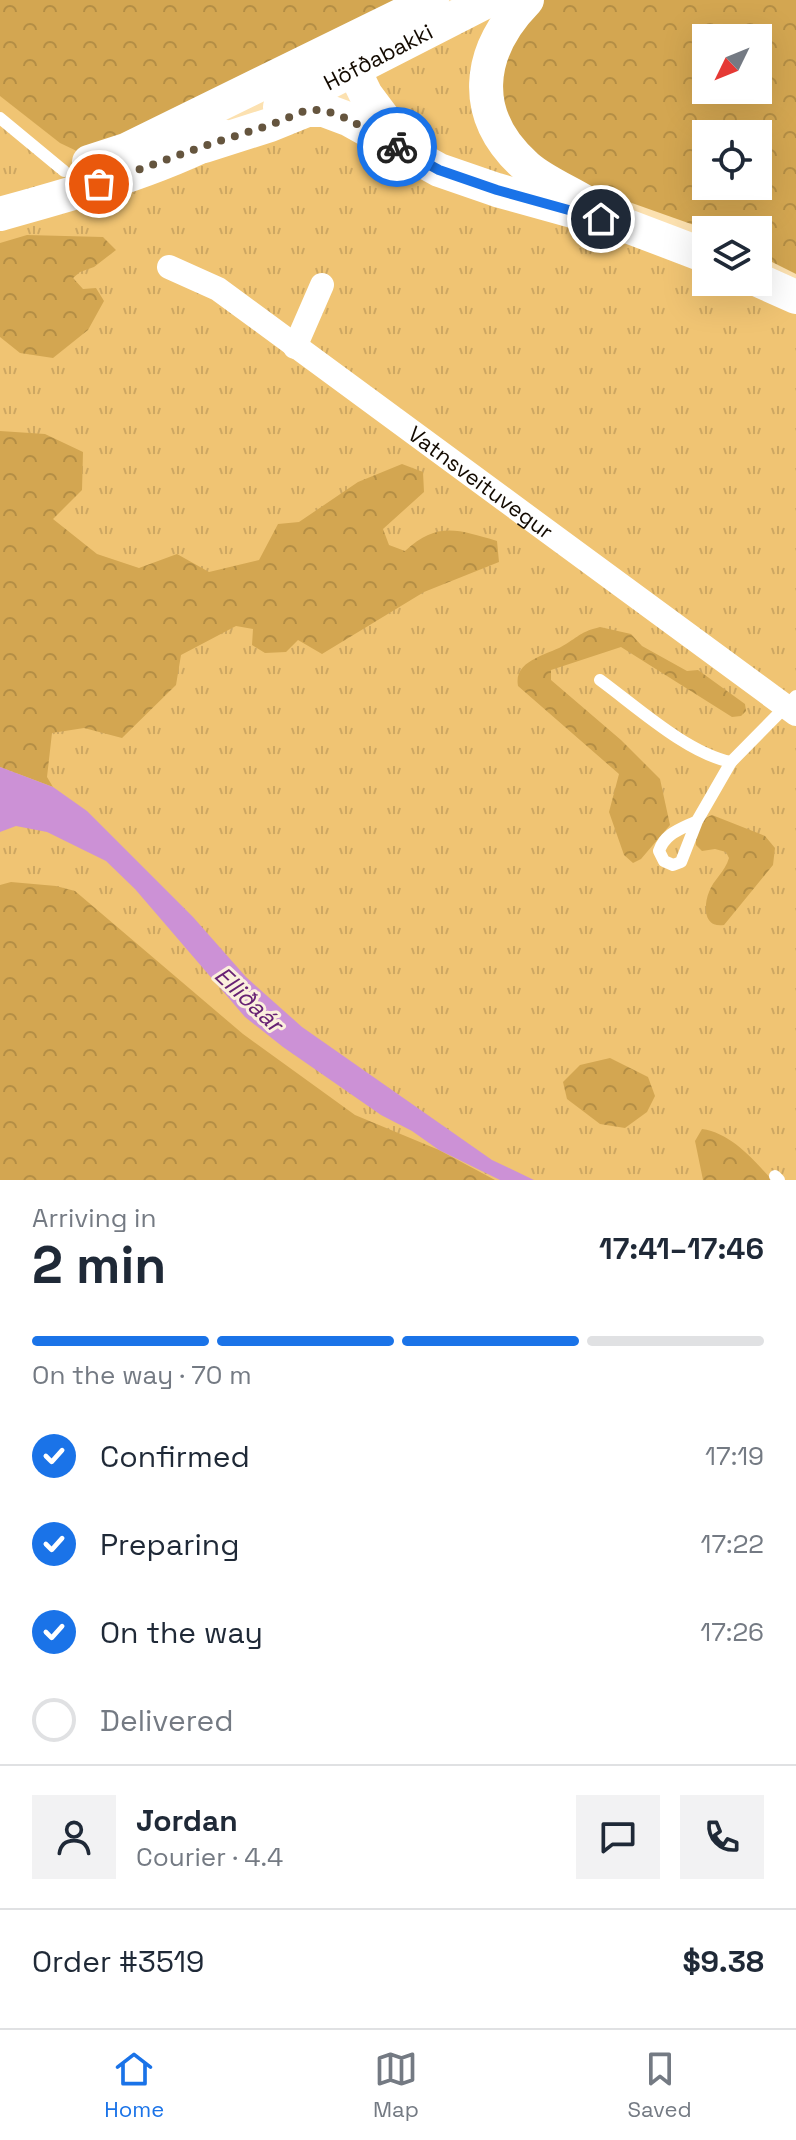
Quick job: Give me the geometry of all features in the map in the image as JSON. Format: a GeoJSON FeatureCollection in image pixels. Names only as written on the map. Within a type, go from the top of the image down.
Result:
{"type":"FeatureCollection","features":[{"type":"Feature","properties":{"kind":"main road","name":"Höfðabakki"},"geometry":{"type":"LineString","coordinates":[[0,214],[99,184],[204,146],[432,0]]}},
{"type":"Feature","properties":{"kind":"main road","name":"Höfðabakki"},"geometry":{"type":"LineString","coordinates":[[0,193],[126,150],[489,0]]}},
{"type":"Feature","properties":{"kind":"main road"},"geometry":{"type":"LineString","coordinates":[[527,0],[499,35],[490,58],[486,84],[488,113],[505,144],[528,169],[627,226]]}},
{"type":"Feature","properties":{"kind":"main road"},"geometry":{"type":"LineString","coordinates":[[340,60],[341,86],[375,135]]}},
{"type":"Feature","properties":{"kind":"main road"},"geometry":{"type":"LineString","coordinates":[[340,60],[412,156]]}},
{"type":"Feature","properties":{"kind":"main road"},"geometry":{"type":"LineString","coordinates":[[204,146],[307,110],[324,110],[348,119],[439,170],[497,190],[627,226],[692,251]]}},
{"type":"Feature","properties":{"kind":"main road"},"geometry":{"type":"LineString","coordinates":[[772,286],[796,297]]}},
{"type":"Feature","properties":{"kind":"street","name":"Vatnsveituvegur"},"geometry":{"type":"LineString","coordinates":[[169,267],[218,289],[792,706]]}},
{"type":"Feature","properties":{"kind":"street"},"geometry":{"type":"LineString","coordinates":[[295,347],[322,285]]}},
{"type":"Feature","properties":{"kind":"lane"},"geometry":{"type":"LineString","coordinates":[[0,118],[64,171]]}},
{"type":"Feature","properties":{"kind":"lane"},"geometry":{"type":"LineString","coordinates":[[600,680],[673,733],[715,759],[731,762]]}},
{"type":"Feature","properties":{"kind":"lane","name":"Vatnsveituvegur"},"geometry":{"type":"LineString","coordinates":[[697,821],[731,762],[792,706]]}},
{"type":"Feature","properties":{"kind":"green space"},"geometry":{"type":"Polygon","coordinates":[[[0,0],[154,126],[319,117],[409,174],[451,191],[648,248],[692,267],[692,296],[758,296],[796,314],[796,1180],[0,1180],[0,0]]]}},
{"type":"Feature","properties":{"kind":"green space"},"geometry":{"type":"Polygon","coordinates":[[[0,0],[415,0],[83,154],[60,143],[0,96],[0,0]]]}},
{"type":"Feature","properties":{"kind":"green space"},"geometry":{"type":"Polygon","coordinates":[[[510,0],[548,192],[444,158],[421,144],[369,70],[510,0]]]}},
{"type":"Feature","properties":{"kind":"green space"},"geometry":{"type":"Polygon","coordinates":[[[536,0],[796,0],[796,274],[772,262],[772,216],[692,216],[692,224],[567,180],[509,137],[496,63],[536,0]]]}},
{"type":"Feature","properties":{"kind":"green space"},"geometry":{"type":"Polygon","coordinates":[[[27,235],[103,237],[116,250],[73,278],[83,289],[96,288],[104,301],[88,330],[53,358],[20,353],[0,337],[0,243],[27,235]]]}},
{"type":"Feature","properties":{"kind":"green space"},"geometry":{"type":"Polygon","coordinates":[[[0,431],[45,434],[83,452],[82,490],[53,519],[97,554],[139,568],[177,554],[209,572],[259,560],[278,524],[299,522],[358,482],[402,464],[423,472],[424,492],[383,529],[389,545],[405,551],[428,535],[459,531],[497,541],[499,562],[424,592],[322,654],[298,640],[286,652],[265,653],[252,645],[253,629],[236,626],[181,655],[176,685],[122,738],[84,728],[52,733],[47,777],[53,787],[0,767],[0,431]]]}},
{"type":"Feature","properties":{"kind":"green space"},"geometry":{"type":"Polygon","coordinates":[[[600,627],[631,634],[642,646],[687,671],[698,670],[745,704],[746,711],[741,716],[732,717],[621,647],[551,670],[551,680],[621,740],[660,779],[670,825],[641,859],[633,863],[624,855],[609,812],[619,774],[518,686],[518,677],[527,664],[600,627]]]}},
{"type":"Feature","properties":{"kind":"green space"},"geometry":{"type":"Polygon","coordinates":[[[712,815],[765,836],[775,848],[773,865],[724,925],[709,920],[706,904],[711,888],[729,858],[726,852],[715,849],[702,851],[696,845],[699,827],[712,815]]]}},
{"type":"Feature","properties":{"kind":"green space"},"geometry":{"type":"Polygon","coordinates":[[[11,882],[75,891],[243,1034],[355,1115],[439,1150],[495,1180],[0,1180],[0,885],[11,882]]]}},
{"type":"Feature","properties":{"kind":"green space"},"geometry":{"type":"Polygon","coordinates":[[[610,1058],[648,1077],[655,1096],[647,1112],[625,1128],[600,1124],[567,1099],[563,1082],[580,1065],[610,1058]]]}},
{"type":"Feature","properties":{"kind":"green space"},"geometry":{"type":"Polygon","coordinates":[[[702,1129],[732,1141],[772,1180],[703,1180],[695,1141],[702,1129]]]}},
{"type":"Feature","properties":{"kind":"water","name":"Elliðaár"},"geometry":{"type":"Polygon","coordinates":[[[0,767],[53,787],[87,811],[193,917],[246,977],[302,1027],[492,1160],[534,1180],[500,1180],[439,1150],[381,1115],[283,1047],[245,1017],[135,889],[106,861],[47,832],[16,826],[0,832],[0,767]]]}},
{"type":"Feature","properties":{"kind":"way so far"},"geometry":{"type":"LineString","coordinates":[[99,184],[307,110],[324,110],[348,119],[397,147]]}},
{"type":"Feature","properties":{"kind":"route"},"geometry":{"type":"LineString","coordinates":[[397,147],[439,170],[601,219]]}}]}
